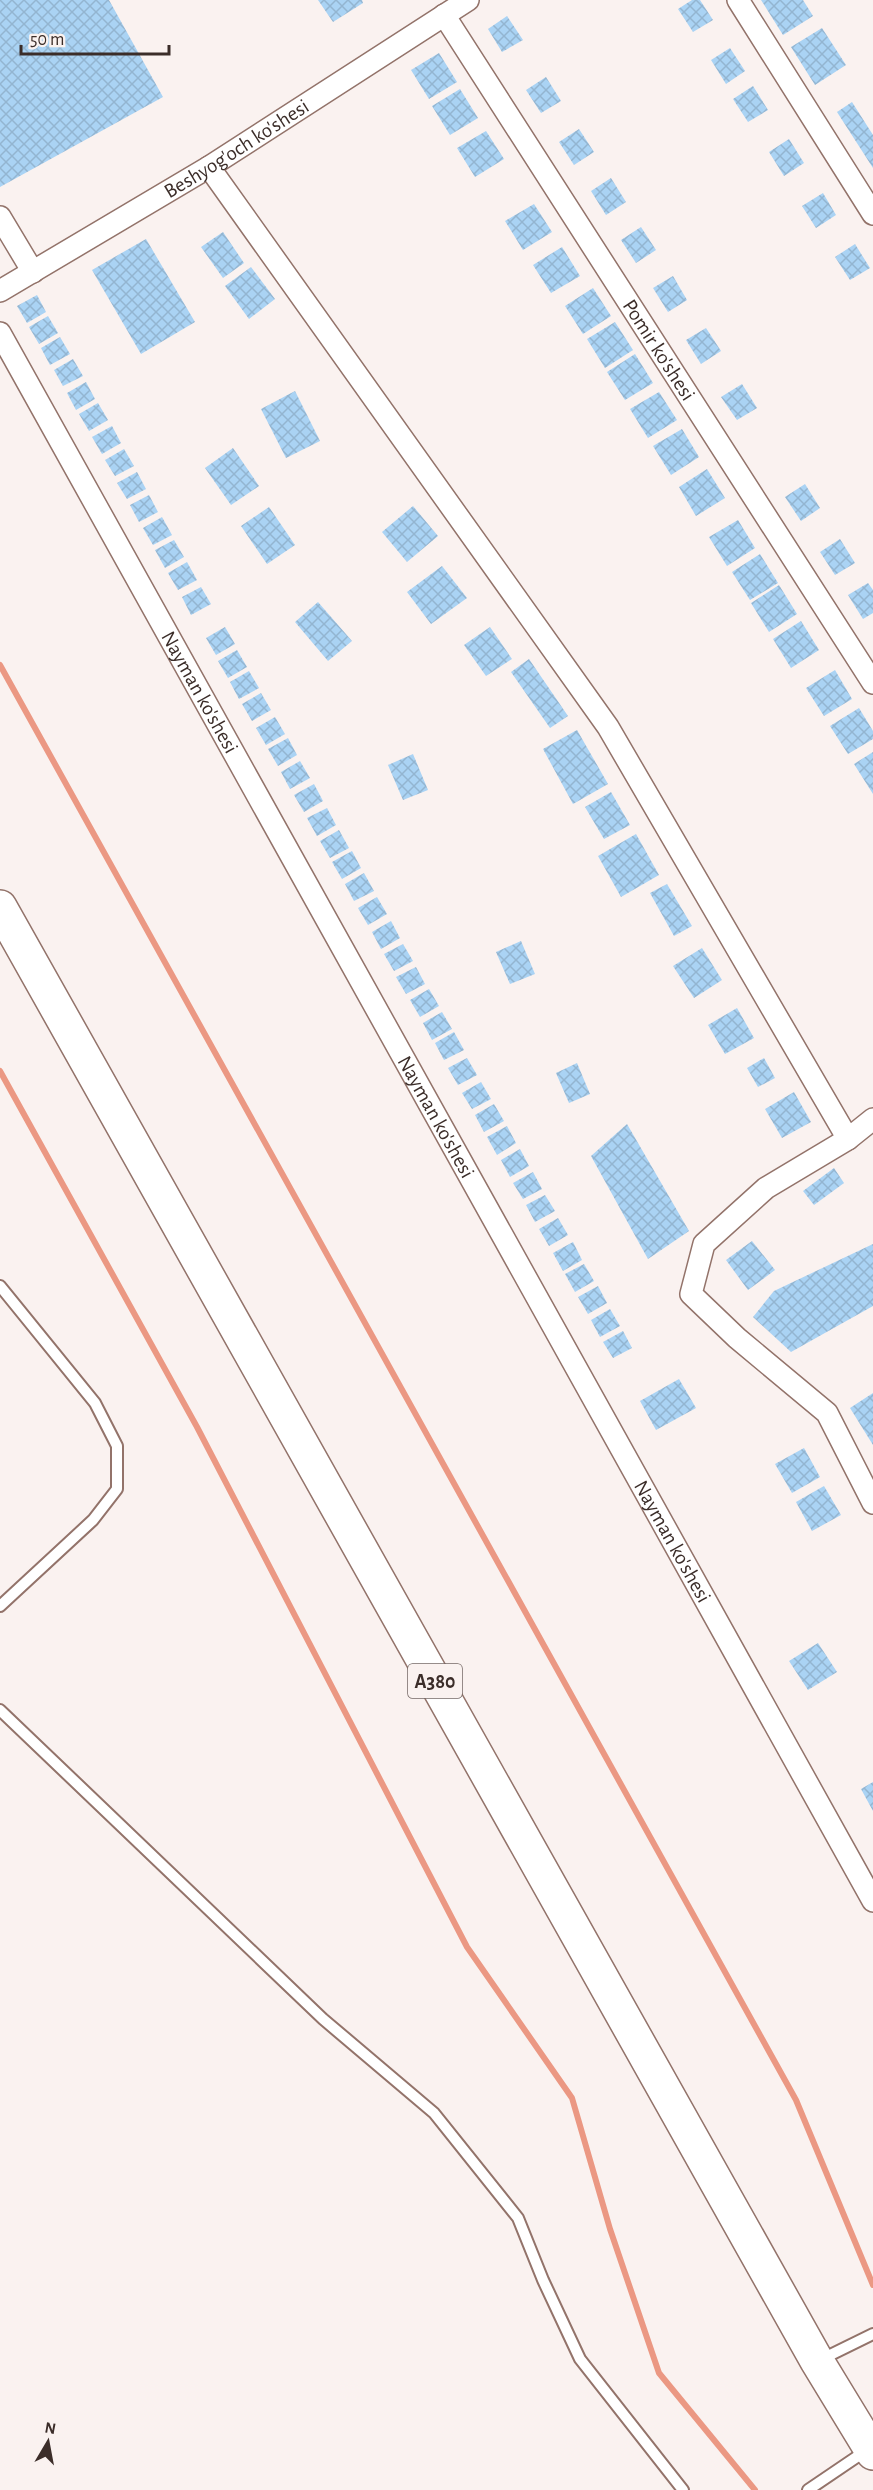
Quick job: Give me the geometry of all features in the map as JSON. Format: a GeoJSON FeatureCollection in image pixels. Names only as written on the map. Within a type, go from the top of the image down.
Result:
{"type":"FeatureCollection","features":[{"type":"Feature","properties":{"kind":"highway","name":"A380"},"geometry":{"type":"LineString","coordinates":[[0,907],[817,2361],[871,2451]]}},
{"type":"Feature","properties":{"kind":"street","name":"Beshyog'och ko'shesi"},"geometry":{"type":"LineString","coordinates":[[0,291],[209,167],[468,0]]}},
{"type":"Feature","properties":{"kind":"street"},"geometry":{"type":"LineString","coordinates":[[738,0],[873,214]]}},
{"type":"Feature","properties":{"kind":"street","name":"Pomir ko'shesi"},"geometry":{"type":"LineString","coordinates":[[444,15],[873,683]]}},
{"type":"Feature","properties":{"kind":"street"},"geometry":{"type":"LineString","coordinates":[[209,167],[608,727],[848,1139]]}},
{"type":"Feature","properties":{"kind":"street"},"geometry":{"type":"LineString","coordinates":[[0,217],[33,272]]}},
{"type":"Feature","properties":{"kind":"street","name":"Nayman ko'shesi"},"geometry":{"type":"LineString","coordinates":[[0,333],[873,1901]]}},
{"type":"Feature","properties":{"kind":"street"},"geometry":{"type":"LineString","coordinates":[[873,1119],[848,1139],[766,1188],[704,1244],[691,1294],[737,1338],[828,1413],[873,1503]]}},
{"type":"Feature","properties":{"kind":"lane"},"geometry":{"type":"LineString","coordinates":[[0,1286],[95,1403],[117,1446],[117,1489],[93,1520],[0,1606]]}},
{"type":"Feature","properties":{"kind":"lane"},"geometry":{"type":"LineString","coordinates":[[0,1710],[323,2019],[434,2113],[518,2218],[543,2280],[580,2359],[684,2490]]}},
{"type":"Feature","properties":{"kind":"lane"},"geometry":{"type":"LineString","coordinates":[[817,2361],[873,2334]]}},
{"type":"Feature","properties":{"kind":"lane"},"geometry":{"type":"LineString","coordinates":[[808,2490],[871,2451]]}},
{"type":"Feature","properties":{"kind":"building"},"geometry":{"type":"Polygon","coordinates":[[[0,0],[109,0],[163,97],[0,187],[0,0]]]}},
{"type":"Feature","properties":{"kind":"building"},"geometry":{"type":"Polygon","coordinates":[[[318,0],[362,0],[363,3],[333,22],[318,0]]]}},
{"type":"Feature","properties":{"kind":"building"},"geometry":{"type":"Polygon","coordinates":[[[692,0],[700,0],[713,20],[693,32],[678,9],[692,0]]]}},
{"type":"Feature","properties":{"kind":"building"},"geometry":{"type":"Polygon","coordinates":[[[761,0],[803,0],[813,16],[783,35],[761,0]]]}},
{"type":"Feature","properties":{"kind":"building"},"geometry":{"type":"Polygon","coordinates":[[[507,16],[523,40],[502,52],[488,29],[507,16]]]}},
{"type":"Feature","properties":{"kind":"building"},"geometry":{"type":"Polygon","coordinates":[[[822,28],[846,65],[815,85],[791,47],[822,28]]]}},
{"type":"Feature","properties":{"kind":"building"},"geometry":{"type":"Polygon","coordinates":[[[730,48],[745,71],[726,84],[711,60],[730,48]]]}},
{"type":"Feature","properties":{"kind":"building"},"geometry":{"type":"Polygon","coordinates":[[[439,53],[457,82],[429,99],[411,70],[439,53]]]}},
{"type":"Feature","properties":{"kind":"building"},"geometry":{"type":"Polygon","coordinates":[[[546,77],[561,101],[541,113],[526,90],[546,77]]]}},
{"type":"Feature","properties":{"kind":"building"},"geometry":{"type":"Polygon","coordinates":[[[753,86],[768,110],[748,122],[733,99],[753,86]]]}},
{"type":"Feature","properties":{"kind":"building"},"geometry":{"type":"Polygon","coordinates":[[[460,89],[478,118],[450,135],[432,106],[460,89]]]}},
{"type":"Feature","properties":{"kind":"building"},"geometry":{"type":"Polygon","coordinates":[[[852,102],[873,135],[873,168],[837,112],[852,102]]]}},
{"type":"Feature","properties":{"kind":"building"},"geometry":{"type":"Polygon","coordinates":[[[579,129],[594,152],[574,165],[559,142],[579,129]]]}},
{"type":"Feature","properties":{"kind":"building"},"geometry":{"type":"Polygon","coordinates":[[[486,131],[504,159],[475,177],[457,148],[486,131]]]}},
{"type":"Feature","properties":{"kind":"building"},"geometry":{"type":"Polygon","coordinates":[[[789,139],[804,163],[784,176],[769,152],[789,139]]]}},
{"type":"Feature","properties":{"kind":"building"},"geometry":{"type":"Polygon","coordinates":[[[611,178],[626,202],[606,215],[591,191],[611,178]]]}},
{"type":"Feature","properties":{"kind":"building"},"geometry":{"type":"Polygon","coordinates":[[[823,193],[836,215],[816,228],[802,206],[823,193]]]}},
{"type":"Feature","properties":{"kind":"building"},"geometry":{"type":"Polygon","coordinates":[[[534,204],[552,232],[523,250],[505,221],[534,204]]]}},
{"type":"Feature","properties":{"kind":"building"},"geometry":{"type":"Polygon","coordinates":[[[641,227],[656,250],[636,263],[621,240],[641,227]]]}},
{"type":"Feature","properties":{"kind":"building"},"geometry":{"type":"Polygon","coordinates":[[[223,232],[244,263],[223,278],[201,247],[223,232]]]}},
{"type":"Feature","properties":{"kind":"building"},"geometry":{"type":"Polygon","coordinates":[[[146,239],[195,322],[141,354],[92,270],[146,239]]]}},
{"type":"Feature","properties":{"kind":"building"},"geometry":{"type":"Polygon","coordinates":[[[855,244],[870,268],[850,280],[835,257],[855,244]]]}},
{"type":"Feature","properties":{"kind":"building"},"geometry":{"type":"Polygon","coordinates":[[[562,247],[580,276],[551,293],[533,265],[562,247]]]}},
{"type":"Feature","properties":{"kind":"building"},"geometry":{"type":"Polygon","coordinates":[[[251,267],[275,299],[249,319],[225,286],[251,267]]]}},
{"type":"Feature","properties":{"kind":"building"},"geometry":{"type":"Polygon","coordinates":[[[673,276],[687,300],[668,312],[653,288],[673,276]]]}},
{"type":"Feature","properties":{"kind":"building"},"geometry":{"type":"Polygon","coordinates":[[[593,288],[611,316],[583,334],[565,306],[593,288]]]}},
{"type":"Feature","properties":{"kind":"building"},"geometry":{"type":"Polygon","coordinates":[[[37,295],[46,312],[27,323],[17,306],[37,295]]]}},
{"type":"Feature","properties":{"kind":"building"},"geometry":{"type":"Polygon","coordinates":[[[48,316],[58,333],[39,344],[29,327],[48,316]]]}},
{"type":"Feature","properties":{"kind":"building"},"geometry":{"type":"Polygon","coordinates":[[[615,322],[633,350],[605,368],[587,339],[615,322]]]}},
{"type":"Feature","properties":{"kind":"building"},"geometry":{"type":"Polygon","coordinates":[[[706,328],[721,351],[701,364],[686,340],[706,328]]]}},
{"type":"Feature","properties":{"kind":"building"},"geometry":{"type":"Polygon","coordinates":[[[60,337],[70,354],[50,365],[41,348],[60,337]]]}},
{"type":"Feature","properties":{"kind":"building"},"geometry":{"type":"Polygon","coordinates":[[[635,354],[653,383],[625,400],[607,372],[635,354]]]}},
{"type":"Feature","properties":{"kind":"building"},"geometry":{"type":"Polygon","coordinates":[[[73,359],[83,376],[63,386],[54,370],[73,359]]]}},
{"type":"Feature","properties":{"kind":"building"},"geometry":{"type":"Polygon","coordinates":[[[86,382],[95,399],[76,410],[67,393],[86,382]]]}},
{"type":"Feature","properties":{"kind":"building"},"geometry":{"type":"Polygon","coordinates":[[[742,384],[757,408],[737,420],[721,397],[742,384]]]}},
{"type":"Feature","properties":{"kind":"building"},"geometry":{"type":"Polygon","coordinates":[[[295,391],[320,441],[286,458],[261,409],[295,391]]]}},
{"type":"Feature","properties":{"kind":"building"},"geometry":{"type":"Polygon","coordinates":[[[659,392],[677,420],[648,438],[630,409],[659,392]]]}},
{"type":"Feature","properties":{"kind":"building"},"geometry":{"type":"Polygon","coordinates":[[[98,403],[108,420],[89,431],[79,414],[98,403]]]}},
{"type":"Feature","properties":{"kind":"building"},"geometry":{"type":"Polygon","coordinates":[[[112,426],[121,443],[102,454],[92,437],[112,426]]]}},
{"type":"Feature","properties":{"kind":"building"},"geometry":{"type":"Polygon","coordinates":[[[682,429],[699,457],[671,475],[653,446],[682,429]]]}},
{"type":"Feature","properties":{"kind":"building"},"geometry":{"type":"Polygon","coordinates":[[[233,448],[259,486],[231,505],[205,468],[233,448]]]}},
{"type":"Feature","properties":{"kind":"building"},"geometry":{"type":"Polygon","coordinates":[[[124,449],[134,466],[115,476],[105,460],[124,449]]]}},
{"type":"Feature","properties":{"kind":"building"},"geometry":{"type":"Polygon","coordinates":[[[707,469],[725,498],[696,516],[679,487],[707,469]]]}},
{"type":"Feature","properties":{"kind":"building"},"geometry":{"type":"Polygon","coordinates":[[[137,472],[146,489],[127,499],[117,483],[137,472]]]}},
{"type":"Feature","properties":{"kind":"building"},"geometry":{"type":"Polygon","coordinates":[[[805,484],[820,508],[801,521],[785,497],[805,484]]]}},
{"type":"Feature","properties":{"kind":"building"},"geometry":{"type":"Polygon","coordinates":[[[149,495],[158,512],[139,522],[130,505],[149,495]]]}},
{"type":"Feature","properties":{"kind":"building"},"geometry":{"type":"Polygon","coordinates":[[[413,506],[438,536],[407,562],[382,532],[413,506]]]}},
{"type":"Feature","properties":{"kind":"building"},"geometry":{"type":"Polygon","coordinates":[[[269,507],[295,545],[267,564],[241,526],[269,507]]]}},
{"type":"Feature","properties":{"kind":"building"},"geometry":{"type":"Polygon","coordinates":[[[162,517],[172,535],[153,545],[143,528],[162,517]]]}},
{"type":"Feature","properties":{"kind":"building"},"geometry":{"type":"Polygon","coordinates":[[[738,520],[755,548],[727,566],[709,537],[738,520]]]}},
{"type":"Feature","properties":{"kind":"building"},"geometry":{"type":"Polygon","coordinates":[[[840,539],[855,563],[835,575],[820,552],[840,539]]]}},
{"type":"Feature","properties":{"kind":"building"},"geometry":{"type":"Polygon","coordinates":[[[174,540],[184,557],[165,568],[155,550],[174,540]]]}},
{"type":"Feature","properties":{"kind":"building"},"geometry":{"type":"Polygon","coordinates":[[[760,554],[778,583],[750,600],[732,572],[760,554]]]}},
{"type":"Feature","properties":{"kind":"building"},"geometry":{"type":"Polygon","coordinates":[[[187,562],[197,580],[178,590],[168,573],[187,562]]]}},
{"type":"Feature","properties":{"kind":"building"},"geometry":{"type":"Polygon","coordinates":[[[442,566],[467,598],[431,624],[407,592],[442,566]]]}},
{"type":"Feature","properties":{"kind":"building"},"geometry":{"type":"Polygon","coordinates":[[[868,583],[873,590],[873,613],[863,619],[848,595],[868,583]]]}},
{"type":"Feature","properties":{"kind":"building"},"geometry":{"type":"Polygon","coordinates":[[[779,585],[797,614],[769,632],[751,603],[779,585]]]}},
{"type":"Feature","properties":{"kind":"building"},"geometry":{"type":"Polygon","coordinates":[[[201,587],[211,604],[191,615],[182,597],[201,587]]]}},
{"type":"Feature","properties":{"kind":"building"},"geometry":{"type":"Polygon","coordinates":[[[318,602],[352,641],[328,661],[295,622],[318,602]]]}},
{"type":"Feature","properties":{"kind":"building"},"geometry":{"type":"Polygon","coordinates":[[[801,621],[819,650],[791,668],[773,639],[801,621]]]}},
{"type":"Feature","properties":{"kind":"building"},"geometry":{"type":"Polygon","coordinates":[[[225,627],[235,644],[216,655],[206,638],[225,627]]]}},
{"type":"Feature","properties":{"kind":"building"},"geometry":{"type":"Polygon","coordinates":[[[490,627],[512,659],[486,676],[464,645],[490,627]]]}},
{"type":"Feature","properties":{"kind":"building"},"geometry":{"type":"Polygon","coordinates":[[[237,650],[247,667],[228,678],[218,661],[237,650]]]}},
{"type":"Feature","properties":{"kind":"building"},"geometry":{"type":"Polygon","coordinates":[[[529,659],[568,716],[550,728],[511,672],[529,659]]]}},
{"type":"Feature","properties":{"kind":"building"},"geometry":{"type":"Polygon","coordinates":[[[835,670],[852,699],[824,716],[806,688],[835,670]]]}},
{"type":"Feature","properties":{"kind":"building"},"geometry":{"type":"Polygon","coordinates":[[[249,671],[259,688],[239,699],[230,682],[249,671]]]}},
{"type":"Feature","properties":{"kind":"building"},"geometry":{"type":"Polygon","coordinates":[[[261,693],[271,710],[252,721],[242,704],[261,693]]]}},
{"type":"Feature","properties":{"kind":"building"},"geometry":{"type":"Polygon","coordinates":[[[859,708],[873,731],[873,739],[848,754],[830,726],[859,708]]]}},
{"type":"Feature","properties":{"kind":"building"},"geometry":{"type":"Polygon","coordinates":[[[275,717],[285,734],[266,745],[256,728],[275,717]]]}},
{"type":"Feature","properties":{"kind":"building"},"geometry":{"type":"Polygon","coordinates":[[[577,730],[608,784],[573,804],[543,749],[577,730]]]}},
{"type":"Feature","properties":{"kind":"building"},"geometry":{"type":"Polygon","coordinates":[[[288,738],[297,755],[278,766],[268,749],[288,738]]]}},
{"type":"Feature","properties":{"kind":"building"},"geometry":{"type":"Polygon","coordinates":[[[873,752],[873,794],[854,764],[873,752]]]}},
{"type":"Feature","properties":{"kind":"building"},"geometry":{"type":"Polygon","coordinates":[[[413,754],[428,790],[403,800],[388,765],[413,754]]]}},
{"type":"Feature","properties":{"kind":"building"},"geometry":{"type":"Polygon","coordinates":[[[300,761],[310,778],[290,789],[281,772],[300,761]]]}},
{"type":"Feature","properties":{"kind":"building"},"geometry":{"type":"Polygon","coordinates":[[[314,784],[323,801],[304,812],[294,795],[314,784]]]}},
{"type":"Feature","properties":{"kind":"building"},"geometry":{"type":"Polygon","coordinates":[[[611,792],[630,825],[604,839],[585,807],[611,792]]]}},
{"type":"Feature","properties":{"kind":"building"},"geometry":{"type":"Polygon","coordinates":[[[327,808],[336,825],[317,836],[307,818],[327,808]]]}},
{"type":"Feature","properties":{"kind":"building"},"geometry":{"type":"Polygon","coordinates":[[[339,830],[349,848],[330,858],[320,841],[339,830]]]}},
{"type":"Feature","properties":{"kind":"building"},"geometry":{"type":"Polygon","coordinates":[[[636,834],[659,875],[621,897],[598,856],[636,834]]]}},
{"type":"Feature","properties":{"kind":"building"},"geometry":{"type":"Polygon","coordinates":[[[352,851],[361,868],[342,879],[332,862],[352,851]]]}},
{"type":"Feature","properties":{"kind":"building"},"geometry":{"type":"Polygon","coordinates":[[[364,873],[374,891],[354,901],[345,884],[364,873]]]}},
{"type":"Feature","properties":{"kind":"building"},"geometry":{"type":"Polygon","coordinates":[[[667,884],[692,926],[674,936],[650,893],[667,884]]]}},
{"type":"Feature","properties":{"kind":"building"},"geometry":{"type":"Polygon","coordinates":[[[377,897],[387,914],[368,925],[358,908],[377,897]]]}},
{"type":"Feature","properties":{"kind":"building"},"geometry":{"type":"Polygon","coordinates":[[[391,921],[400,938],[381,949],[372,932],[391,921]]]}},
{"type":"Feature","properties":{"kind":"building"},"geometry":{"type":"Polygon","coordinates":[[[521,941],[535,974],[510,984],[496,952],[521,941]]]}},
{"type":"Feature","properties":{"kind":"building"},"geometry":{"type":"Polygon","coordinates":[[[403,944],[413,961],[394,971],[384,954],[403,944]]]}},
{"type":"Feature","properties":{"kind":"building"},"geometry":{"type":"Polygon","coordinates":[[[702,948],[722,980],[694,998],[673,966],[702,948]]]}},
{"type":"Feature","properties":{"kind":"building"},"geometry":{"type":"Polygon","coordinates":[[[416,967],[425,984],[406,994],[396,977],[416,967]]]}},
{"type":"Feature","properties":{"kind":"building"},"geometry":{"type":"Polygon","coordinates":[[[429,989],[439,1006],[420,1017],[410,1000],[429,989]]]}},
{"type":"Feature","properties":{"kind":"building"},"geometry":{"type":"Polygon","coordinates":[[[737,1008],[754,1038],[725,1054],[708,1025],[737,1008]]]}},
{"type":"Feature","properties":{"kind":"building"},"geometry":{"type":"Polygon","coordinates":[[[442,1012],[452,1029],[432,1040],[423,1023],[442,1012]]]}},
{"type":"Feature","properties":{"kind":"building"},"geometry":{"type":"Polygon","coordinates":[[[454,1032],[464,1050],[444,1060],[435,1043],[454,1032]]]}},
{"type":"Feature","properties":{"kind":"building"},"geometry":{"type":"Polygon","coordinates":[[[467,1058],[477,1075],[458,1085],[448,1068],[467,1058]]]}},
{"type":"Feature","properties":{"kind":"building"},"geometry":{"type":"Polygon","coordinates":[[[764,1058],[775,1078],[758,1087],[747,1068],[764,1058]]]}},
{"type":"Feature","properties":{"kind":"building"},"geometry":{"type":"Polygon","coordinates":[[[577,1063],[590,1094],[569,1103],[556,1073],[577,1063]]]}},
{"type":"Feature","properties":{"kind":"building"},"geometry":{"type":"Polygon","coordinates":[[[481,1082],[491,1099],[472,1109],[462,1093],[481,1082]]]}},
{"type":"Feature","properties":{"kind":"building"},"geometry":{"type":"Polygon","coordinates":[[[794,1092],[811,1122],[782,1138],[765,1109],[794,1092]]]}},
{"type":"Feature","properties":{"kind":"building"},"geometry":{"type":"Polygon","coordinates":[[[494,1104],[504,1121],[484,1132],[475,1115],[494,1104]]]}},
{"type":"Feature","properties":{"kind":"building"},"geometry":{"type":"Polygon","coordinates":[[[627,1124],[689,1231],[648,1259],[591,1156],[627,1124]]]}},
{"type":"Feature","properties":{"kind":"building"},"geometry":{"type":"Polygon","coordinates":[[[507,1126],[516,1143],[497,1155],[487,1137],[507,1126]]]}},
{"type":"Feature","properties":{"kind":"building"},"geometry":{"type":"Polygon","coordinates":[[[520,1149],[529,1166],[510,1177],[501,1160],[520,1149]]]}},
{"type":"Feature","properties":{"kind":"building"},"geometry":{"type":"Polygon","coordinates":[[[834,1168],[844,1183],[814,1205],[803,1191],[834,1168]]]}},
{"type":"Feature","properties":{"kind":"building"},"geometry":{"type":"Polygon","coordinates":[[[533,1172],[542,1189],[523,1199],[513,1183],[533,1172]]]}},
{"type":"Feature","properties":{"kind":"building"},"geometry":{"type":"Polygon","coordinates":[[[545,1195],[555,1211],[535,1222],[526,1205],[545,1195]]]}},
{"type":"Feature","properties":{"kind":"building"},"geometry":{"type":"Polygon","coordinates":[[[558,1218],[568,1235],[549,1246],[539,1229],[558,1218]]]}},
{"type":"Feature","properties":{"kind":"building"},"geometry":{"type":"Polygon","coordinates":[[[752,1241],[775,1270],[748,1290],[726,1260],[752,1241]]]}},
{"type":"Feature","properties":{"kind":"building"},"geometry":{"type":"Polygon","coordinates":[[[573,1242],[582,1260],[563,1271],[553,1253],[573,1242]]]}},
{"type":"Feature","properties":{"kind":"building"},"geometry":{"type":"Polygon","coordinates":[[[873,1244],[873,1306],[791,1352],[753,1317],[774,1291],[873,1244]]]}},
{"type":"Feature","properties":{"kind":"building"},"geometry":{"type":"Polygon","coordinates":[[[584,1264],[594,1281],[575,1292],[565,1274],[584,1264]]]}},
{"type":"Feature","properties":{"kind":"building"},"geometry":{"type":"Polygon","coordinates":[[[598,1286],[607,1303],[588,1314],[578,1297],[598,1286]]]}},
{"type":"Feature","properties":{"kind":"building"},"geometry":{"type":"Polygon","coordinates":[[[610,1309],[620,1326],[600,1337],[591,1320],[610,1309]]]}},
{"type":"Feature","properties":{"kind":"building"},"geometry":{"type":"Polygon","coordinates":[[[623,1331],[632,1348],[613,1358],[603,1342],[623,1331]]]}},
{"type":"Feature","properties":{"kind":"building"},"geometry":{"type":"Polygon","coordinates":[[[679,1379],[696,1408],[656,1430],[640,1401],[679,1379]]]}},
{"type":"Feature","properties":{"kind":"building"},"geometry":{"type":"Polygon","coordinates":[[[873,1393],[873,1445],[850,1408],[873,1393]]]}},
{"type":"Feature","properties":{"kind":"building"},"geometry":{"type":"Polygon","coordinates":[[[804,1448],[820,1477],[792,1493],[775,1464],[804,1448]]]}},
{"type":"Feature","properties":{"kind":"building"},"geometry":{"type":"Polygon","coordinates":[[[824,1486],[841,1515],[812,1531],[796,1502],[824,1486]]]}},
{"type":"Feature","properties":{"kind":"building"},"geometry":{"type":"Polygon","coordinates":[[[818,1643],[837,1672],[808,1690],[789,1661],[818,1643]]]}},
{"type":"Feature","properties":{"kind":"building"},"geometry":{"type":"Polygon","coordinates":[[[873,1782],[873,1811],[861,1789],[873,1782]]]}},
{"type":"Feature","properties":{"kind":"waterway"},"geometry":{"type":"LineString","coordinates":[[0,665],[796,2100],[873,2285]]}},
{"type":"Feature","properties":{"kind":"waterway"},"geometry":{"type":"LineString","coordinates":[[0,1071],[197,1427],[467,1947],[572,2098],[610,2229],[659,2373],[755,2490]]}}]}
